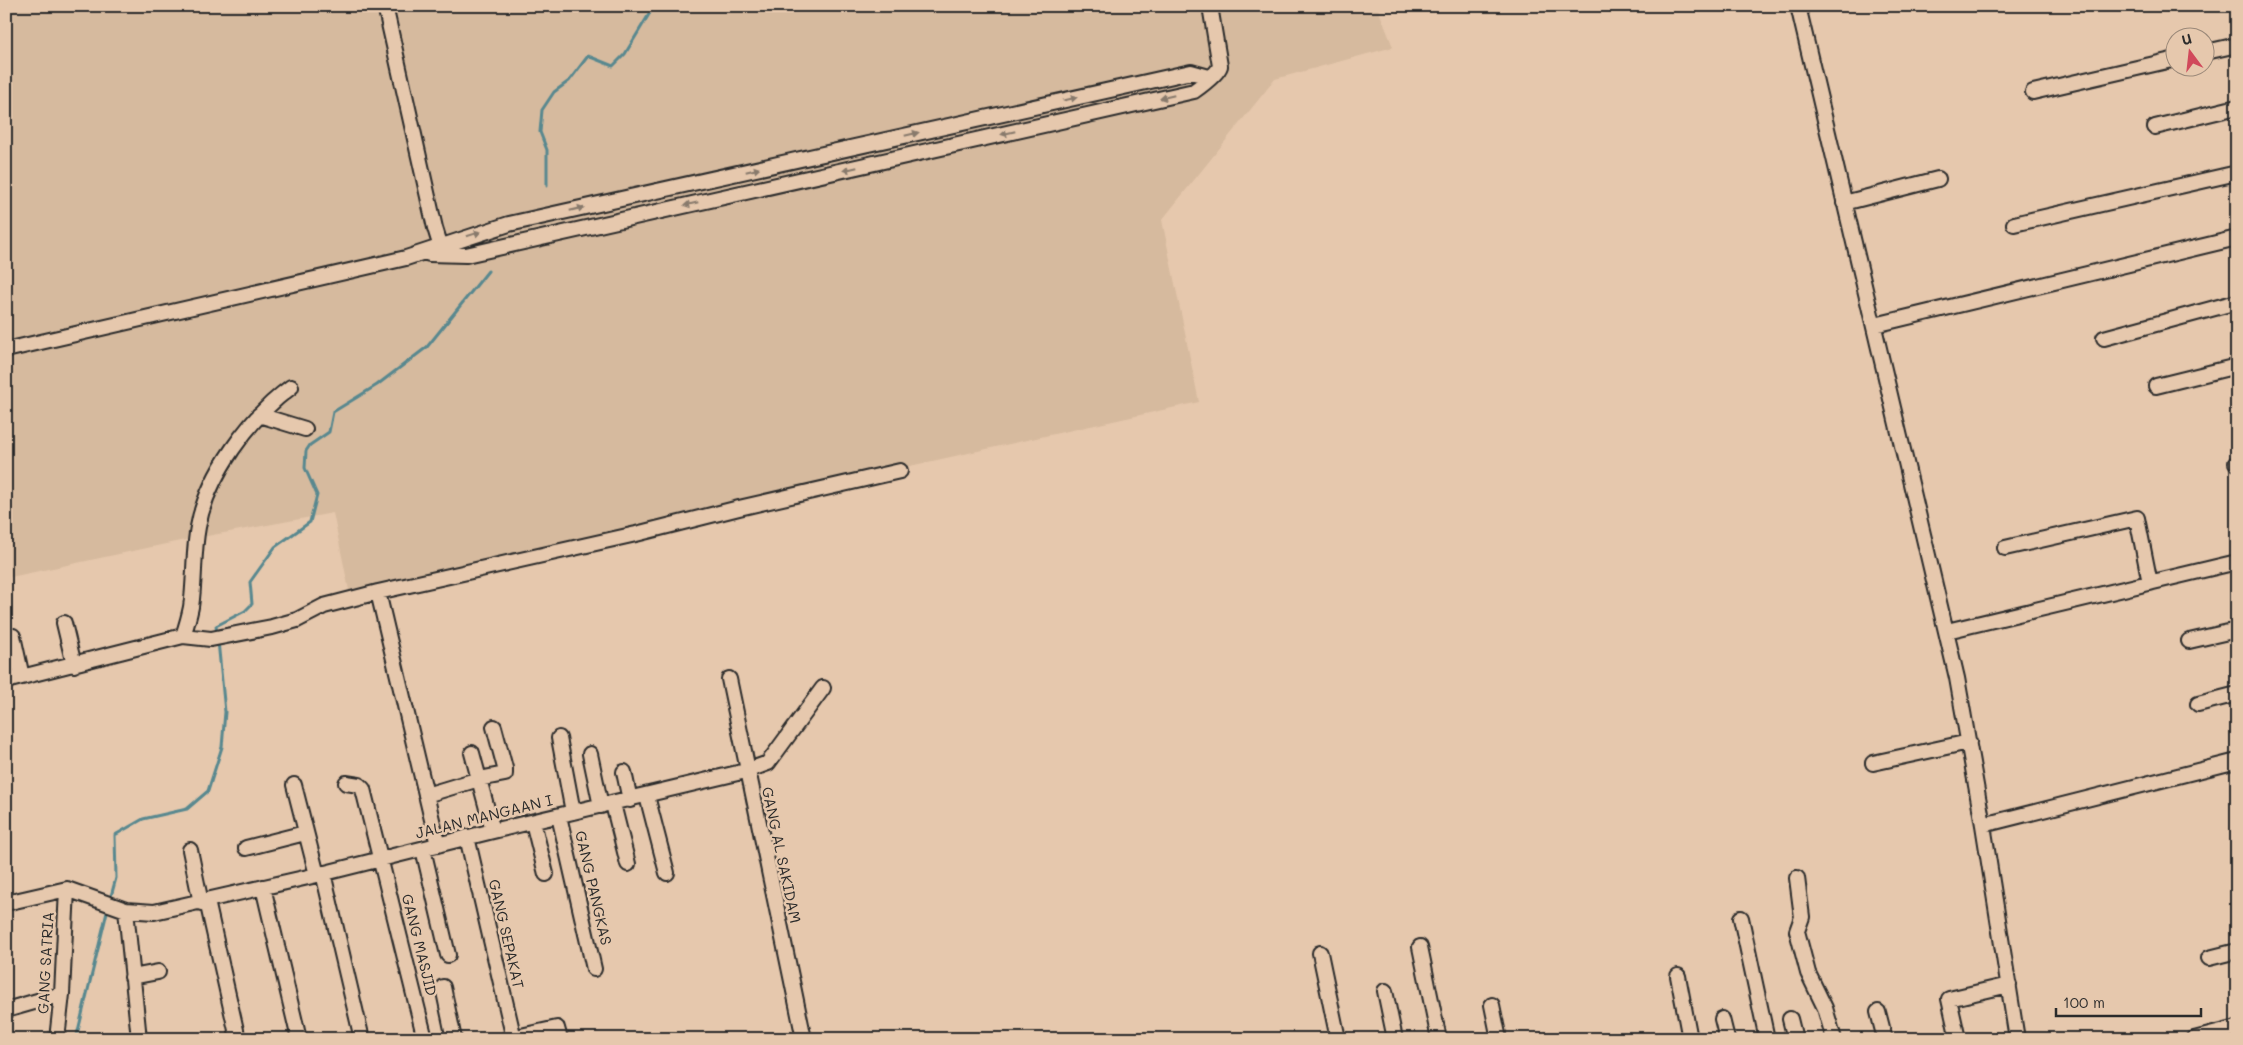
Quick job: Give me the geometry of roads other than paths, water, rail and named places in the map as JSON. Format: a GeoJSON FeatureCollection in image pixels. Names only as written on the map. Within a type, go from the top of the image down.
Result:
{"type":"FeatureCollection","features":[{"type":"Feature","properties":{"kind":"street"},"geometry":{"type":"LineString","coordinates":[[385,6],[442,251]]}},
{"type":"Feature","properties":{"kind":"street"},"geometry":{"type":"LineString","coordinates":[[6,350],[421,254],[442,251],[509,224],[1181,74],[1191,72],[1209,76],[1216,74],[1220,66],[1210,6]]}},
{"type":"Feature","properties":{"kind":"street"},"geometry":{"type":"LineString","coordinates":[[1798,6],[1946,631],[1969,742],[1983,825],[2004,986],[2017,1039]]}},
{"type":"Feature","properties":{"kind":"street"},"geometry":{"type":"LineString","coordinates":[[2216,50],[2237,45]]}},
{"type":"Feature","properties":{"kind":"street"},"geometry":{"type":"LineString","coordinates":[[2033,92],[2166,61]]}},
{"type":"Feature","properties":{"kind":"street"},"geometry":{"type":"LineString","coordinates":[[442,251],[466,255],[1194,91],[1209,76]]}},
{"type":"Feature","properties":{"kind":"street"},"geometry":{"type":"LineString","coordinates":[[2155,126],[2237,107]]}},
{"type":"Feature","properties":{"kind":"street"},"geometry":{"type":"LineString","coordinates":[[2014,224],[2237,173]]}},
{"type":"Feature","properties":{"kind":"street"},"geometry":{"type":"LineString","coordinates":[[1844,203],[1938,179]]}},
{"type":"Feature","properties":{"kind":"street"},"geometry":{"type":"LineString","coordinates":[[1874,325],[2237,238]]}},
{"type":"Feature","properties":{"kind":"street"},"geometry":{"type":"LineString","coordinates":[[2104,338],[2237,302]]}},
{"type":"Feature","properties":{"kind":"street"},"geometry":{"type":"LineString","coordinates":[[2156,386],[2237,366]]}},
{"type":"Feature","properties":{"kind":"street"},"geometry":{"type":"LineString","coordinates":[[183,636],[191,607],[198,526],[216,478],[237,443],[259,415],[291,386]]}},
{"type":"Feature","properties":{"kind":"street"},"geometry":{"type":"LineString","coordinates":[[259,415],[305,429]]}},
{"type":"Feature","properties":{"kind":"street"},"geometry":{"type":"LineString","coordinates":[[6,681],[183,636],[216,638],[297,620],[324,606],[378,592],[900,472]]}},
{"type":"Feature","properties":{"kind":"street"},"geometry":{"type":"LineString","coordinates":[[2005,548],[2136,518],[2150,583]]}},
{"type":"Feature","properties":{"kind":"street"},"geometry":{"type":"LineString","coordinates":[[1946,631],[2237,562]]}},
{"type":"Feature","properties":{"kind":"street"},"geometry":{"type":"LineString","coordinates":[[378,592],[438,845]]}},
{"type":"Feature","properties":{"kind":"street"},"geometry":{"type":"LineString","coordinates":[[64,623],[74,665]]}},
{"type":"Feature","properties":{"kind":"street"},"geometry":{"type":"LineString","coordinates":[[2189,641],[2237,630]]}},
{"type":"Feature","properties":{"kind":"street"},"geometry":{"type":"LineString","coordinates":[[13,636],[22,677]]}},
{"type":"Feature","properties":{"kind":"street","name":"GANG AL SAKIDAM"},"geometry":{"type":"LineString","coordinates":[[729,679],[748,764],[746,771],[804,1039]]}},
{"type":"Feature","properties":{"kind":"street","name":"JALAN MANGAAN I"},"geometry":{"type":"LineString","coordinates":[[67,889],[116,906],[154,912],[204,902],[746,771],[768,763],[823,688]]}},
{"type":"Feature","properties":{"kind":"street"},"geometry":{"type":"LineString","coordinates":[[2198,704],[2237,694]]}},
{"type":"Feature","properties":{"kind":"street"},"geometry":{"type":"LineString","coordinates":[[426,795],[479,779],[504,775],[506,772],[494,727]]}},
{"type":"Feature","properties":{"kind":"street"},"geometry":{"type":"LineString","coordinates":[[559,738],[573,812]]}},
{"type":"Feature","properties":{"kind":"street"},"geometry":{"type":"LineString","coordinates":[[1873,762],[1969,742]]}},
{"type":"Feature","properties":{"kind":"street"},"geometry":{"type":"LineString","coordinates":[[472,754],[493,831]]}},
{"type":"Feature","properties":{"kind":"street"},"geometry":{"type":"LineString","coordinates":[[590,754],[628,864]]}},
{"type":"Feature","properties":{"kind":"street"},"geometry":{"type":"LineString","coordinates":[[1983,825],[2237,761]]}},
{"type":"Feature","properties":{"kind":"street"},"geometry":{"type":"LineString","coordinates":[[624,772],[630,800]]}},
{"type":"Feature","properties":{"kind":"street","name":"GANG MASJID"},"geometry":{"type":"LineString","coordinates":[[346,783],[358,785],[363,789],[425,1039]]}},
{"type":"Feature","properties":{"kind":"street"},"geometry":{"type":"LineString","coordinates":[[294,785],[305,833],[320,874],[362,1039]]}},
{"type":"Feature","properties":{"kind":"street"},"geometry":{"type":"LineString","coordinates":[[647,796],[667,873]]}},
{"type":"Feature","properties":{"kind":"street","name":"GANG PANGKAS"},"geometry":{"type":"LineString","coordinates":[[559,816],[594,968]]}},
{"type":"Feature","properties":{"kind":"street"},"geometry":{"type":"LineString","coordinates":[[533,822],[546,874]]}},
{"type":"Feature","properties":{"kind":"street"},"geometry":{"type":"LineString","coordinates":[[246,848],[305,833]]}},
{"type":"Feature","properties":{"kind":"street","name":"GANG SEPAKAT"},"geometry":{"type":"LineString","coordinates":[[468,838],[511,1038]]}},
{"type":"Feature","properties":{"kind":"street"},"geometry":{"type":"LineString","coordinates":[[423,849],[448,955]]}},
{"type":"Feature","properties":{"kind":"street"},"geometry":{"type":"LineString","coordinates":[[190,850],[238,1039]]}},
{"type":"Feature","properties":{"kind":"street"},"geometry":{"type":"LineString","coordinates":[[1797,878],[1802,917],[1797,931],[1808,974],[1820,996],[1834,1039]]}},
{"type":"Feature","properties":{"kind":"street"},"geometry":{"type":"LineString","coordinates":[[263,887],[299,1039]]}},
{"type":"Feature","properties":{"kind":"street"},"geometry":{"type":"LineString","coordinates":[[6,903],[67,889]]}},
{"type":"Feature","properties":{"kind":"street","name":"GANG SATRIA"},"geometry":{"type":"LineString","coordinates":[[57,1039],[62,994],[67,889]]}},
{"type":"Feature","properties":{"kind":"street"},"geometry":{"type":"LineString","coordinates":[[116,906],[132,977],[139,1039]]}},
{"type":"Feature","properties":{"kind":"street"},"geometry":{"type":"LineString","coordinates":[[1741,918],[1767,1039]]}},
{"type":"Feature","properties":{"kind":"street"},"geometry":{"type":"LineString","coordinates":[[1420,947],[1439,1039]]}},
{"type":"Feature","properties":{"kind":"street"},"geometry":{"type":"LineString","coordinates":[[2209,958],[2237,951]]}},
{"type":"Feature","properties":{"kind":"street"},"geometry":{"type":"LineString","coordinates":[[1320,953],[1338,1039]]}},
{"type":"Feature","properties":{"kind":"street"},"geometry":{"type":"LineString","coordinates":[[132,977],[158,972]]}},
{"type":"Feature","properties":{"kind":"street"},"geometry":{"type":"LineString","coordinates":[[1678,976],[1690,1039]]}},
{"type":"Feature","properties":{"kind":"street"},"geometry":{"type":"LineString","coordinates":[[1958,1039],[1949,999],[2004,986]]}},
{"type":"Feature","properties":{"kind":"street"},"geometry":{"type":"LineString","coordinates":[[443,987],[454,1039]]}},
{"type":"Feature","properties":{"kind":"street"},"geometry":{"type":"LineString","coordinates":[[1385,991],[1395,1039]]}},
{"type":"Feature","properties":{"kind":"street"},"geometry":{"type":"LineString","coordinates":[[6,1010],[62,994]]}},
{"type":"Feature","properties":{"kind":"street"},"geometry":{"type":"LineString","coordinates":[[1492,1005],[1499,1039]]}},
{"type":"Feature","properties":{"kind":"street"},"geometry":{"type":"LineString","coordinates":[[1878,1012],[1885,1039]]}},
{"type":"Feature","properties":{"kind":"street"},"geometry":{"type":"LineString","coordinates":[[1722,1019],[1727,1039]]}},
{"type":"Feature","properties":{"kind":"street"},"geometry":{"type":"LineString","coordinates":[[1790,1019],[1795,1039]]}},
{"type":"Feature","properties":{"kind":"street"},"geometry":{"type":"LineString","coordinates":[[511,1038],[557,1028],[560,1039]]}},
{"type":"Feature","properties":{"kind":"street"},"geometry":{"type":"LineString","coordinates":[[2194,1039],[2237,1028]]}},
{"type":"Feature","properties":{"kind":"waterway"},"geometry":{"type":"LineString","coordinates":[[547,186],[547,150],[540,132],[542,110],[554,92],[569,81],[588,56],[613,66],[625,54],[654,6]]}},
{"type":"Feature","properties":{"kind":"waterway"},"geometry":{"type":"LineString","coordinates":[[217,635],[216,626],[245,611],[252,604],[250,582],[275,547],[310,522],[317,495],[305,468],[306,451],[310,445],[329,432],[333,412],[377,385],[427,347],[488,271]]}},
{"type":"Feature","properties":{"kind":"waterway"},"geometry":{"type":"LineString","coordinates":[[110,900],[116,878],[115,835],[143,819],[187,809],[208,791],[222,747],[225,712],[218,641]]}},
{"type":"Feature","properties":{"kind":"waterway"},"geometry":{"type":"LineString","coordinates":[[76,1039],[108,908]]}}]}
